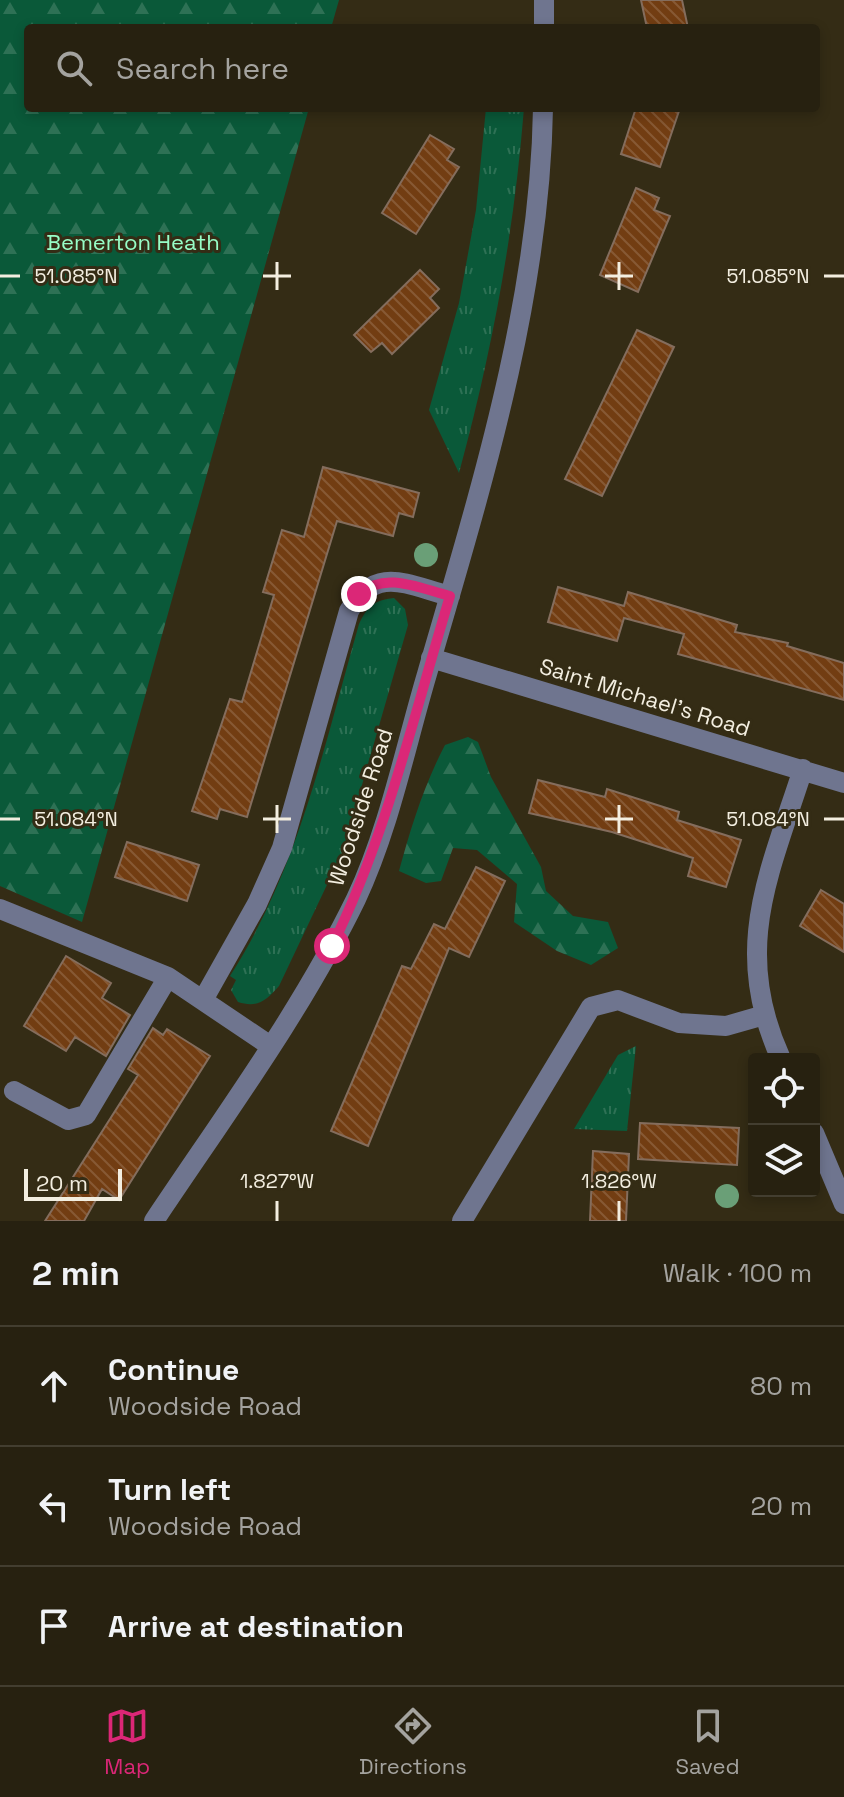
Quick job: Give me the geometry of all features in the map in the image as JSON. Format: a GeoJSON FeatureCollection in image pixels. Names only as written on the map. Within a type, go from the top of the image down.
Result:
{"type":"FeatureCollection","features":[{"type":"Feature","properties":{"kind":"street"},"geometry":{"type":"LineString","coordinates":[[544,0],[544,24]]}},
{"type":"Feature","properties":{"kind":"street","name":"Woodside Road"},"geometry":{"type":"LineString","coordinates":[[154,1221],[332,946],[358,894],[380,836],[450,596],[511,362],[533,223],[543,112]]}},
{"type":"Feature","properties":{"kind":"street"},"geometry":{"type":"LineString","coordinates":[[203,1000],[257,904],[282,848],[349,611],[359,594],[372,583],[392,581],[450,596]]}},
{"type":"Feature","properties":{"kind":"street","name":"Saint Michael's Road"},"geometry":{"type":"LineString","coordinates":[[431,658],[844,783]]}},
{"type":"Feature","properties":{"kind":"street"},"geometry":{"type":"LineString","coordinates":[[779,1053],[764,1015],[754,960],[763,895],[803,769]]}},
{"type":"Feature","properties":{"kind":"street"},"geometry":{"type":"LineString","coordinates":[[0,909],[168,977],[269,1045]]}},
{"type":"Feature","properties":{"kind":"street"},"geometry":{"type":"LineString","coordinates":[[14,1091],[68,1120],[86,1115],[168,977]]}},
{"type":"Feature","properties":{"kind":"street"},"geometry":{"type":"LineString","coordinates":[[462,1221],[591,1007],[618,1000],[679,1023],[726,1026],[764,1015]]}},
{"type":"Feature","properties":{"kind":"street"},"geometry":{"type":"LineString","coordinates":[[820,1147],[844,1204]]}},
{"type":"Feature","properties":{"kind":"green space","name":"Bemerton Heath"},"geometry":{"type":"Polygon","coordinates":[[[0,0],[339,0],[332,24],[24,24],[24,112],[308,112],[82,922],[0,886],[0,0]]]}},
{"type":"Feature","properties":{"kind":"green space"},"geometry":{"type":"Polygon","coordinates":[[[486,112],[524,112],[500,292],[459,473],[429,410],[459,303],[476,210],[486,112]]]}},
{"type":"Feature","properties":{"kind":"green space"},"geometry":{"type":"Polygon","coordinates":[[[394,598],[405,609],[408,625],[343,851],[279,986],[261,1002],[238,1002],[231,990],[236,980],[230,976],[254,935],[292,849],[321,761],[359,624],[372,605],[394,598]]]}},
{"type":"Feature","properties":{"kind":"green space"},"geometry":{"type":"Polygon","coordinates":[[[468,737],[478,742],[491,777],[541,867],[546,891],[573,916],[608,922],[618,948],[591,965],[557,951],[514,922],[517,884],[477,850],[453,848],[441,881],[426,883],[399,871],[419,806],[445,745],[468,737]]]}},
{"type":"Feature","properties":{"kind":"green space"},"geometry":{"type":"Polygon","coordinates":[[[636,1046],[627,1131],[574,1129],[618,1055],[636,1046]]]}},
{"type":"Feature","properties":{"kind":"building"},"geometry":{"type":"Polygon","coordinates":[[[641,0],[682,0],[687,24],[646,24],[641,0]]]}},
{"type":"Feature","properties":{"kind":"building"},"geometry":{"type":"Polygon","coordinates":[[[635,112],[679,112],[660,167],[621,154],[635,112]]]}},
{"type":"Feature","properties":{"kind":"building"},"geometry":{"type":"Polygon","coordinates":[[[430,135],[454,149],[447,160],[459,167],[416,234],[382,213],[430,135]]]}},
{"type":"Feature","properties":{"kind":"building"},"geometry":{"type":"Polygon","coordinates":[[[636,188],[659,198],[654,210],[670,216],[638,292],[600,275],[636,188]]]}},
{"type":"Feature","properties":{"kind":"building"},"geometry":{"type":"Polygon","coordinates":[[[420,270],[439,289],[430,298],[439,308],[392,354],[382,343],[371,352],[354,335],[420,270]]]}},
{"type":"Feature","properties":{"kind":"building"},"geometry":{"type":"Polygon","coordinates":[[[637,330],[674,347],[602,496],[565,479],[637,330]]]}},
{"type":"Feature","properties":{"kind":"building"},"geometry":{"type":"Polygon","coordinates":[[[323,467],[419,493],[413,517],[399,513],[393,536],[337,521],[247,817],[220,809],[217,819],[192,811],[230,699],[242,702],[274,595],[263,592],[282,530],[304,537],[323,467]]]}},
{"type":"Feature","properties":{"kind":"building"},"geometry":{"type":"Polygon","coordinates":[[[558,587],[624,606],[628,592],[737,625],[735,632],[788,643],[787,646],[844,663],[844,700],[678,654],[684,634],[624,618],[617,641],[548,622],[558,587]]]}},
{"type":"Feature","properties":{"kind":"building"},"geometry":{"type":"Polygon","coordinates":[[[538,780],[605,797],[607,789],[679,812],[677,820],[741,840],[726,887],[688,876],[693,858],[612,832],[529,813],[538,780]]]}},
{"type":"Feature","properties":{"kind":"building"},"geometry":{"type":"Polygon","coordinates":[[[127,842],[199,865],[187,901],[115,877],[127,842]]]}},
{"type":"Feature","properties":{"kind":"building"},"geometry":{"type":"Polygon","coordinates":[[[476,867],[505,881],[469,957],[449,948],[368,1146],[331,1131],[402,966],[411,969],[434,924],[445,929],[476,867]]]}},
{"type":"Feature","properties":{"kind":"building"},"geometry":{"type":"Polygon","coordinates":[[[821,890],[844,904],[844,952],[800,926],[821,890]]]}},
{"type":"Feature","properties":{"kind":"building"},"geometry":{"type":"Polygon","coordinates":[[[66,956],[111,983],[102,998],[130,1015],[106,1056],[75,1037],[66,1051],[24,1026],[66,956]]]}},
{"type":"Feature","properties":{"kind":"building"},"geometry":{"type":"Polygon","coordinates":[[[153,1028],[163,1035],[167,1029],[210,1056],[119,1200],[102,1189],[84,1221],[45,1221],[138,1075],[128,1069],[153,1028]]]}},
{"type":"Feature","properties":{"kind":"building"},"geometry":{"type":"Polygon","coordinates":[[[640,1123],[739,1128],[737,1165],[638,1159],[640,1123]]]}},
{"type":"Feature","properties":{"kind":"building"},"geometry":{"type":"Polygon","coordinates":[[[593,1151],[629,1154],[626,1221],[590,1221],[593,1151]]]}},
{"type":"Feature","properties":{"kind":"route"},"geometry":{"type":"LineString","coordinates":[[332,946],[358,894],[380,836],[450,596],[392,581],[372,583],[359,594]]}}]}
